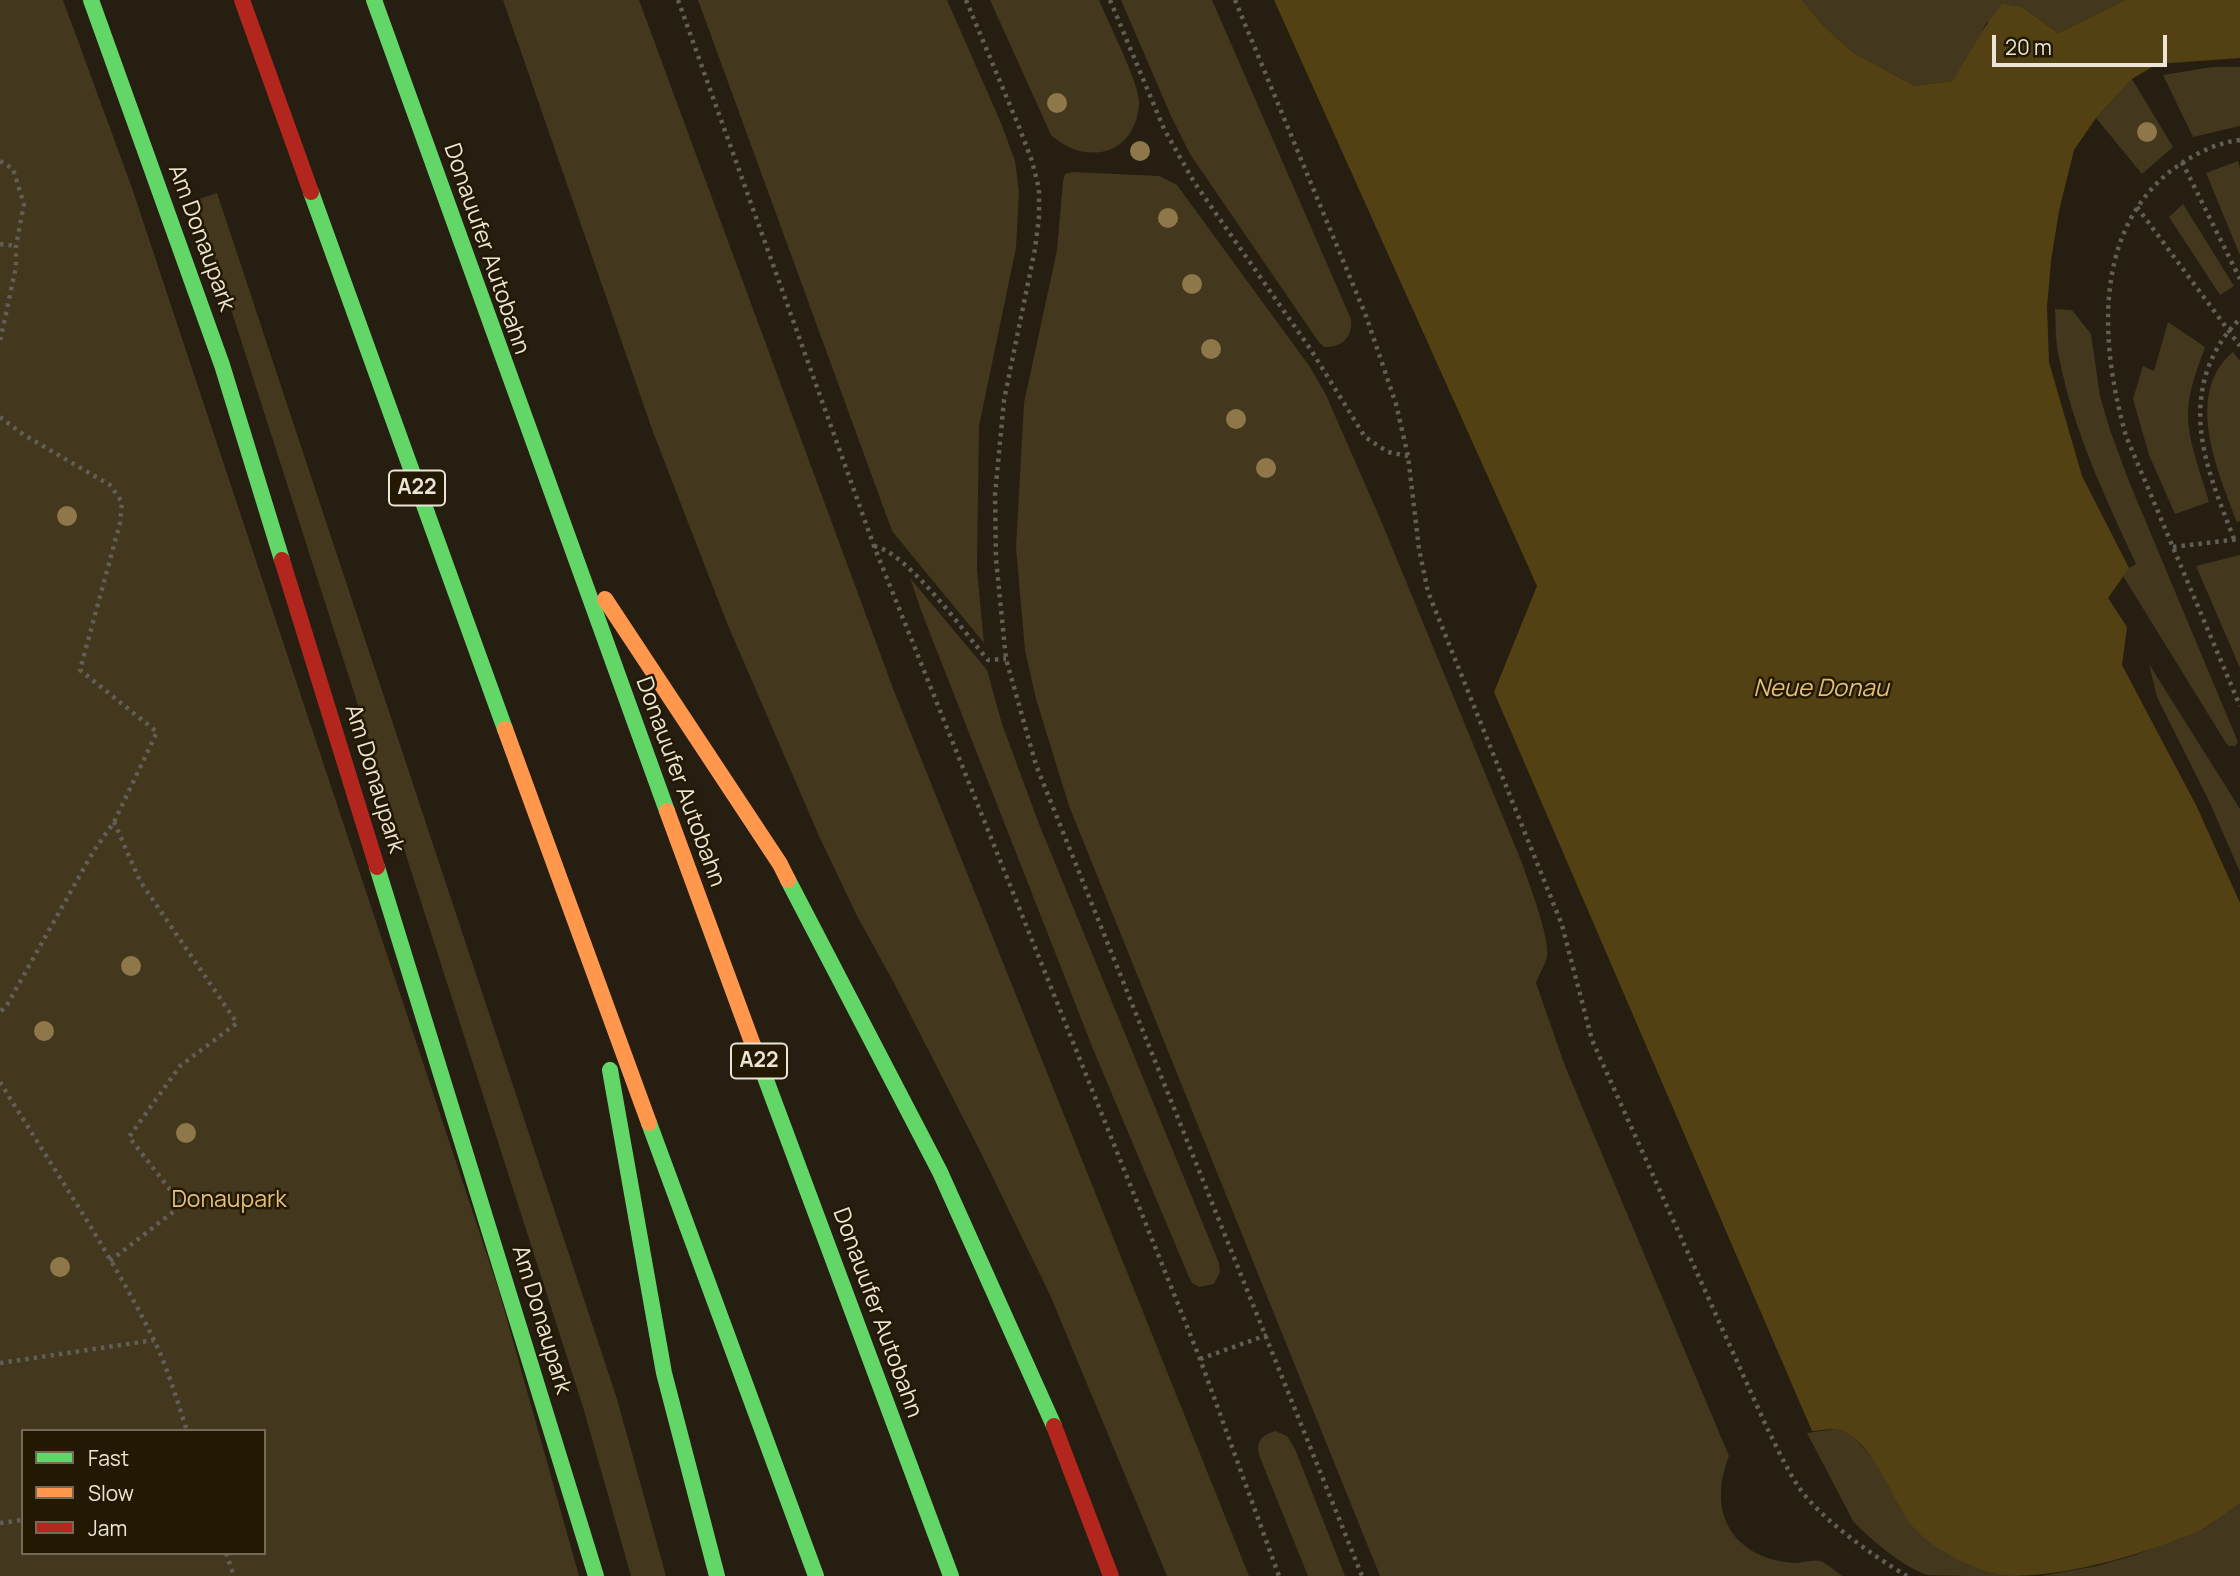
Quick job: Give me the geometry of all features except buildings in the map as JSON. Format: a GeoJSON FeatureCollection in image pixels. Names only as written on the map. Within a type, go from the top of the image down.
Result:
{"type":"FeatureCollection","features":[{"type":"Feature","properties":{"kind":"main road","name":"Am Donaupark"},"geometry":{"type":"LineString","coordinates":[[92,0],[222,365],[596,1576]]}},
{"type":"Feature","properties":{"kind":"main road","name":"A22"},"geometry":{"type":"LineString","coordinates":[[242,0],[594,975],[816,1576]]}},
{"type":"Feature","properties":{"kind":"main road","name":"Donauufer Autobahn"},"geometry":{"type":"LineString","coordinates":[[374,0],[505,371],[951,1576]]}},
{"type":"Feature","properties":{"kind":"main road"},"geometry":{"type":"LineString","coordinates":[[570,545],[787,877],[940,1172],[1051,1417],[1111,1576]]}},
{"type":"Feature","properties":{"kind":"main road"},"geometry":{"type":"LineString","coordinates":[[594,975],[664,1373],[717,1576]]}},
{"type":"Feature","properties":{"kind":"path"},"geometry":{"type":"LineString","coordinates":[[678,0],[874,546],[1200,1359],[1279,1576]]}},
{"type":"Feature","properties":{"kind":"path"},"geometry":{"type":"LineString","coordinates":[[966,0],[1019,127],[1039,189],[1035,249],[1004,400],[998,451],[996,559],[1006,659],[1036,765],[1362,1576]]}},
{"type":"Feature","properties":{"kind":"path"},"geometry":{"type":"LineString","coordinates":[[1111,0],[1164,129],[1194,182],[1311,349],[1365,437],[1388,452],[1408,456]]}},
{"type":"Feature","properties":{"kind":"path"},"geometry":{"type":"LineString","coordinates":[[1234,0],[1366,316],[1396,404],[1408,456],[1419,550],[1428,592],[1562,925],[1592,1040],[1767,1428],[1798,1487],[1836,1526],[1906,1576]]}},
{"type":"Feature","properties":{"kind":"path"},"geometry":{"type":"LineString","coordinates":[[2240,140],[2228,142],[2182,162],[2155,183],[2131,215],[2117,253],[2108,297],[2114,394],[2126,436],[2240,706]]}},
{"type":"Feature","properties":{"kind":"path"},"geometry":{"type":"LineString","coordinates":[[0,161],[13,169],[24,204],[16,246],[16,267],[0,341]]}},
{"type":"Feature","properties":{"kind":"path"},"geometry":{"type":"LineString","coordinates":[[2182,162],[2240,279]]}},
{"type":"Feature","properties":{"kind":"path"},"geometry":{"type":"LineString","coordinates":[[2137,207],[2240,346]]}},
{"type":"Feature","properties":{"kind":"path"},"geometry":{"type":"LineString","coordinates":[[0,244],[16,246]]}},
{"type":"Feature","properties":{"kind":"path"},"geometry":{"type":"LineString","coordinates":[[2173,547],[2237,539],[2205,459],[2199,407],[2203,383],[2213,355],[2229,329],[2240,320]]}},
{"type":"Feature","properties":{"kind":"path"},"geometry":{"type":"LineString","coordinates":[[0,417],[24,435],[110,485],[122,502],[120,523],[80,670],[157,732],[114,822],[93,852],[7,1005],[0,1012]]}},
{"type":"Feature","properties":{"kind":"path"},"geometry":{"type":"LineString","coordinates":[[874,546],[883,548],[905,563],[988,660],[1006,659]]}},
{"type":"Feature","properties":{"kind":"path"},"geometry":{"type":"LineString","coordinates":[[110,1261],[182,1205],[129,1137],[180,1066],[237,1023],[140,881],[114,822]]}},
{"type":"Feature","properties":{"kind":"path"},"geometry":{"type":"LineString","coordinates":[[0,1082],[110,1261],[154,1339],[186,1429]]}},
{"type":"Feature","properties":{"kind":"path"},"geometry":{"type":"LineString","coordinates":[[1200,1359],[1267,1335]]}},
{"type":"Feature","properties":{"kind":"path"},"geometry":{"type":"LineString","coordinates":[[0,1363],[154,1339]]}},
{"type":"Feature","properties":{"kind":"path"},"geometry":{"type":"LineString","coordinates":[[0,1523],[21,1520]]}},
{"type":"Feature","properties":{"kind":"path"},"geometry":{"type":"LineString","coordinates":[[227,1555],[234,1576]]}},
{"type":"Feature","properties":{"kind":"green space","name":"Donaupark"},"geometry":{"type":"Polygon","coordinates":[[[0,0],[63,0],[132,188],[499,1291],[579,1576],[0,1576],[0,0]]]}},
{"type":"Feature","properties":{"kind":"green space"},"geometry":{"type":"Polygon","coordinates":[[[503,0],[639,0],[894,691],[1249,1576],[1167,1576],[1050,1295],[981,1153],[857,916],[819,836],[727,623],[653,432],[503,0]]]}},
{"type":"Feature","properties":{"kind":"green space"},"geometry":{"type":"Polygon","coordinates":[[[698,0],[947,0],[1001,123],[1015,161],[1019,192],[1016,248],[979,426],[977,569],[984,643],[892,531],[698,0]]]}},
{"type":"Feature","properties":{"kind":"green space"},"geometry":{"type":"Polygon","coordinates":[[[990,0],[1099,0],[1128,66],[1139,101],[1131,132],[1120,144],[1106,151],[1084,152],[1070,148],[1051,135],[990,0]]]}},
{"type":"Feature","properties":{"kind":"green space"},"geometry":{"type":"Polygon","coordinates":[[[1121,0],[1212,0],[1351,319],[1348,336],[1341,343],[1324,347],[1318,341],[1190,154],[1121,0]]]}},
{"type":"Feature","properties":{"kind":"green space"},"geometry":{"type":"Polygon","coordinates":[[[1802,0],[2125,0],[2058,33],[2024,8],[1986,23],[1972,53],[1952,81],[1915,86],[1852,52],[1822,24],[1802,0]]]}},
{"type":"Feature","properties":{"kind":"green space"},"geometry":{"type":"Polygon","coordinates":[[[2212,67],[2240,67],[2240,126],[2193,137],[2163,75],[2212,67]]]}},
{"type":"Feature","properties":{"kind":"green space"},"geometry":{"type":"Polygon","coordinates":[[[2132,79],[2173,147],[2142,174],[2096,118],[2132,79]]]}},
{"type":"Feature","properties":{"kind":"green space"},"geometry":{"type":"Polygon","coordinates":[[[2238,161],[2240,168],[2240,255],[2206,173],[2238,161]]]}},
{"type":"Feature","properties":{"kind":"green space"},"geometry":{"type":"Polygon","coordinates":[[[1073,172],[1159,176],[1177,185],[1310,367],[1326,395],[1382,523],[1522,863],[1547,948],[1547,957],[1536,983],[1565,1066],[1729,1456],[1723,1476],[1723,1513],[1740,1541],[1754,1552],[1793,1563],[1820,1561],[1842,1576],[1380,1576],[1069,806],[1036,699],[1025,650],[1016,548],[1024,403],[1057,250],[1063,181],[1065,174],[1073,172]]]}},
{"type":"Feature","properties":{"kind":"green space"},"geometry":{"type":"Polygon","coordinates":[[[217,193],[617,1399],[666,1576],[631,1576],[583,1407],[196,200],[217,193]]]}},
{"type":"Feature","properties":{"kind":"green space"},"geometry":{"type":"Polygon","coordinates":[[[2183,204],[2234,286],[2220,295],[2169,217],[2183,204]]]}},
{"type":"Feature","properties":{"kind":"green space"},"geometry":{"type":"Polygon","coordinates":[[[2055,309],[2072,310],[2091,334],[2100,396],[2110,430],[2238,742],[2235,746],[2226,743],[2123,576],[2136,564],[2081,437],[2058,351],[2055,309]]]}},
{"type":"Feature","properties":{"kind":"green space"},"geometry":{"type":"Polygon","coordinates":[[[2168,322],[2205,347],[2192,386],[2188,422],[2209,502],[2175,514],[2149,455],[2133,399],[2143,366],[2154,371],[2168,322]]]}},
{"type":"Feature","properties":{"kind":"green space"},"geometry":{"type":"Polygon","coordinates":[[[2233,352],[2240,361],[2240,521],[2237,522],[2214,457],[2207,411],[2210,389],[2218,369],[2233,352]]]}},
{"type":"Feature","properties":{"kind":"green space"},"geometry":{"type":"Polygon","coordinates":[[[2240,555],[2240,668],[2196,566],[2240,555]]]}},
{"type":"Feature","properties":{"kind":"green space"},"geometry":{"type":"Polygon","coordinates":[[[910,578],[987,670],[1002,724],[1039,824],[1219,1263],[1220,1272],[1214,1284],[1199,1287],[1192,1283],[1189,1277],[1093,1049],[910,578]]]}},
{"type":"Feature","properties":{"kind":"green space"},"geometry":{"type":"Polygon","coordinates":[[[2149,664],[2240,809],[2240,872],[2209,801],[2157,697],[2149,664]]]}},
{"type":"Feature","properties":{"kind":"green space"},"geometry":{"type":"Polygon","coordinates":[[[1835,1429],[1851,1434],[1874,1460],[1900,1505],[1987,1571],[2008,1576],[1927,1575],[1908,1566],[1878,1544],[1853,1521],[1807,1433],[1835,1429]]]}},
{"type":"Feature","properties":{"kind":"green space"},"geometry":{"type":"Polygon","coordinates":[[[1275,1431],[1287,1436],[1295,1449],[1345,1576],[1308,1576],[1259,1455],[1258,1446],[1261,1439],[1275,1431]]]}},
{"type":"Feature","properties":{"kind":"green space"},"geometry":{"type":"Polygon","coordinates":[[[2240,1503],[2240,1576],[2041,1576],[2097,1566],[2135,1555],[2204,1529],[2240,1503]]]}},
{"type":"Feature","properties":{"kind":"water","name":"Neue Donau"},"geometry":{"type":"Polygon","coordinates":[[[1274,0],[1802,0],[1822,24],[1852,52],[1915,86],[1952,81],[2002,4],[2024,8],[2058,33],[2125,0],[2240,0],[2240,58],[2157,64],[2132,79],[2096,118],[2074,150],[2059,211],[2047,307],[2049,362],[2082,476],[2129,568],[2108,598],[2127,627],[2122,665],[2197,807],[2240,903],[2240,1503],[2205,1528],[2152,1549],[2092,1566],[2029,1575],[1997,1574],[1959,1560],[1934,1545],[1915,1529],[1870,1455],[1859,1442],[1847,1433],[1833,1429],[1812,1431],[1494,692],[1537,586],[1274,0]]]}},
{"type":"Feature","properties":{"kind":"traffic: fast"},"geometry":{"type":"LineString","coordinates":[[91,0],[222,365],[282,560]]}},
{"type":"Feature","properties":{"kind":"traffic: fast"},"geometry":{"type":"LineString","coordinates":[[374,0],[667,811]]}},
{"type":"Feature","properties":{"kind":"traffic: fast"},"geometry":{"type":"LineString","coordinates":[[311,192],[505,729]]}},
{"type":"Feature","properties":{"kind":"traffic: fast"},"geometry":{"type":"LineString","coordinates":[[377,867],[596,1576]]}},
{"type":"Feature","properties":{"kind":"traffic: fast"},"geometry":{"type":"LineString","coordinates":[[788,880],[940,1172],[1054,1426]]}},
{"type":"Feature","properties":{"kind":"traffic: fast"},"geometry":{"type":"LineString","coordinates":[[753,1045],[951,1576]]}},
{"type":"Feature","properties":{"kind":"traffic: fast"},"geometry":{"type":"LineString","coordinates":[[610,1070],[664,1373],[717,1576]]}},
{"type":"Feature","properties":{"kind":"traffic: fast"},"geometry":{"type":"LineString","coordinates":[[649,1123],[816,1576]]}},
{"type":"Feature","properties":{"kind":"traffic: slow"},"geometry":{"type":"LineString","coordinates":[[605,599],[788,880]]}},
{"type":"Feature","properties":{"kind":"traffic: slow"},"geometry":{"type":"LineString","coordinates":[[505,729],[649,1123]]}},
{"type":"Feature","properties":{"kind":"traffic: slow"},"geometry":{"type":"LineString","coordinates":[[667,811],[753,1045]]}},
{"type":"Feature","properties":{"kind":"traffic: jam"},"geometry":{"type":"LineString","coordinates":[[242,0],[311,192]]}},
{"type":"Feature","properties":{"kind":"traffic: jam"},"geometry":{"type":"LineString","coordinates":[[282,560],[377,867]]}},
{"type":"Feature","properties":{"kind":"traffic: jam"},"geometry":{"type":"LineString","coordinates":[[1054,1426],[1111,1576]]}}]}
